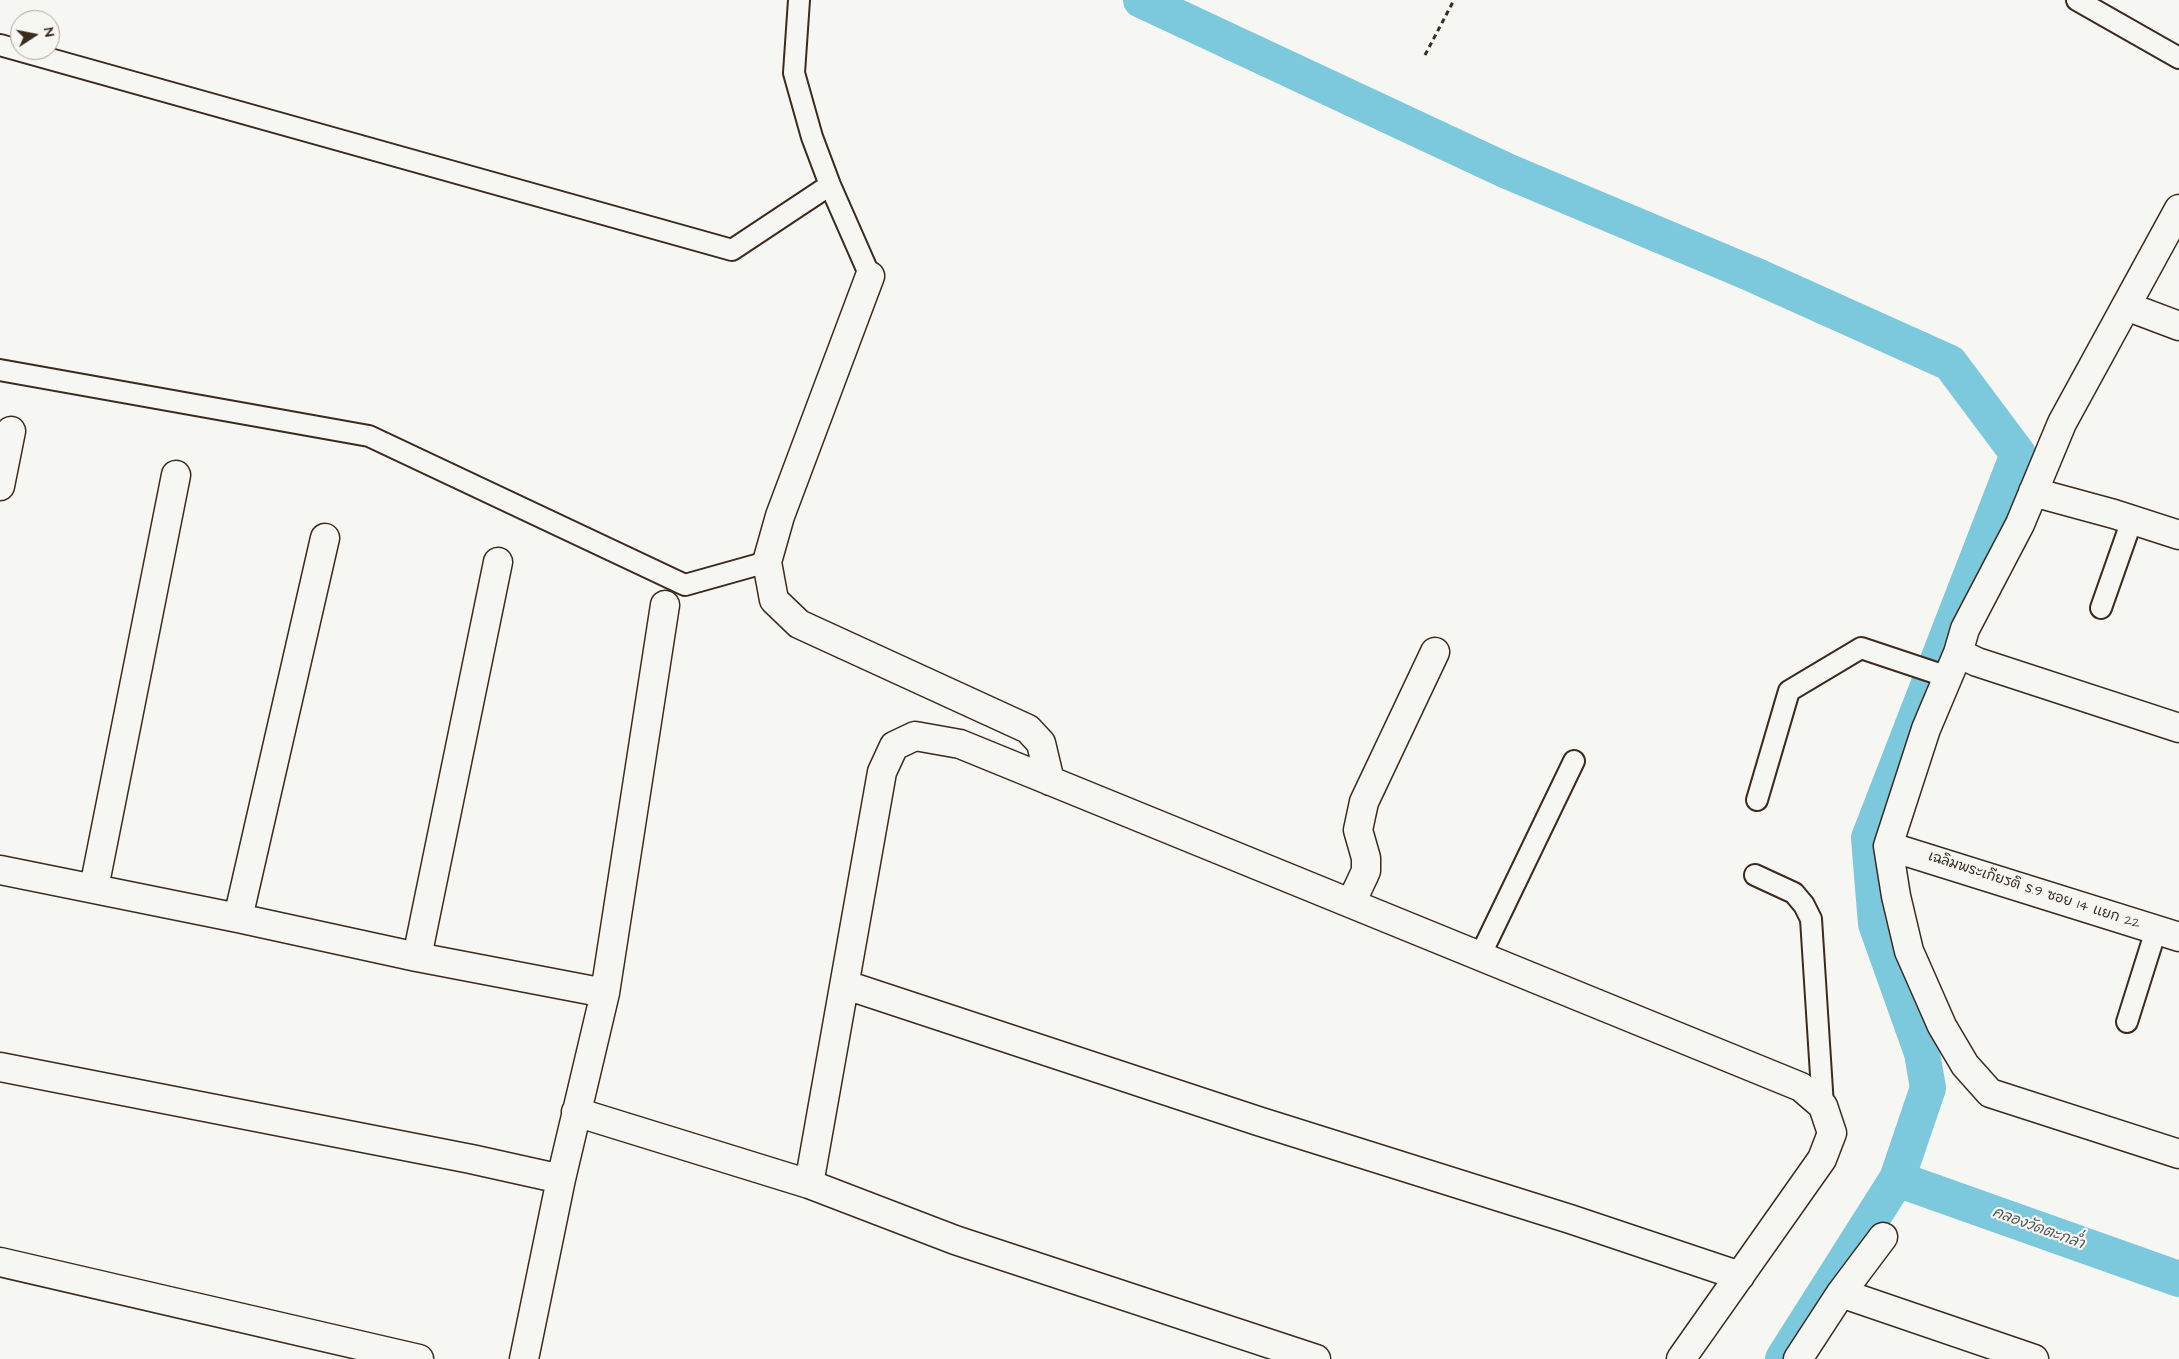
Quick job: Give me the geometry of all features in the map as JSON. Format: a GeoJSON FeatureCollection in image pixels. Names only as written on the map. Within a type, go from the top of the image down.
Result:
{"type":"FeatureCollection","features":[{"type":"Feature","properties":{"kind":"street"},"geometry":{"type":"LineString","coordinates":[[2179,209],[2062,423],[2020,524],[1965,629],[1953,665],[1926,729],[1888,846],[1896,896],[1909,951],[1951,1041],[1965,1065],[1990,1093],[2179,1154]]}},
{"type":"Feature","properties":{"kind":"street"},"geometry":{"type":"LineString","coordinates":[[870,276],[780,516],[767,562],[774,600],[799,624],[1028,729],[1042,743],[1050,781]]}},
{"type":"Feature","properties":{"kind":"street"},"geometry":{"type":"LineString","coordinates":[[2126,306],[2179,326]]}},
{"type":"Feature","properties":{"kind":"street"},"geometry":{"type":"LineString","coordinates":[[0,486],[11,431]]}},
{"type":"Feature","properties":{"kind":"street"},"geometry":{"type":"LineString","coordinates":[[94,888],[176,475]]}},
{"type":"Feature","properties":{"kind":"street"},"geometry":{"type":"LineString","coordinates":[[2033,492],[2179,535]]}},
{"type":"Feature","properties":{"kind":"street"},"geometry":{"type":"LineString","coordinates":[[238,918],[325,538]]}},
{"type":"Feature","properties":{"kind":"street"},"geometry":{"type":"LineString","coordinates":[[417,957],[498,562]]}},
{"type":"Feature","properties":{"kind":"street"},"geometry":{"type":"LineString","coordinates":[[524,1359],[561,1179],[604,993],[666,605]]}},
{"type":"Feature","properties":{"kind":"street"},"geometry":{"type":"LineString","coordinates":[[1351,903],[1366,872],[1366,858],[1358,830],[1364,802],[1435,652]]}},
{"type":"Feature","properties":{"kind":"street"},"geometry":{"type":"LineString","coordinates":[[1953,665],[1977,662],[2179,728]]}},
{"type":"Feature","properties":{"kind":"street"},"geometry":{"type":"LineString","coordinates":[[809,1184],[846,985],[882,772],[894,746],[915,736],[960,744],[1801,1087],[1823,1106],[1832,1133],[1822,1159],[1681,1359]]}},
{"type":"Feature","properties":{"kind":"street","name":"เฉลิมพระเกียรติ ร.9 ซอย 14 แยก 22"},"geometry":{"type":"LineString","coordinates":[[1888,846],[2167,934]]}},
{"type":"Feature","properties":{"kind":"street"},"geometry":{"type":"LineString","coordinates":[[0,870],[238,918],[417,957],[604,993]]}},
{"type":"Feature","properties":{"kind":"street"},"geometry":{"type":"LineString","coordinates":[[846,985],[1258,1121],[1570,1219],[1740,1276]]}},
{"type":"Feature","properties":{"kind":"street"},"geometry":{"type":"LineString","coordinates":[[0,1068],[471,1159],[561,1179]]}},
{"type":"Feature","properties":{"kind":"street"},"geometry":{"type":"LineString","coordinates":[[576,1112],[809,1184],[955,1240],[1316,1359]]}},
{"type":"Feature","properties":{"kind":"street"},"geometry":{"type":"LineString","coordinates":[[1798,1359],[1841,1293],[1883,1236]]}},
{"type":"Feature","properties":{"kind":"street"},"geometry":{"type":"LineString","coordinates":[[0,1262],[419,1359]]}},
{"type":"Feature","properties":{"kind":"street"},"geometry":{"type":"LineString","coordinates":[[1841,1293],[2034,1359]]}},
{"type":"Feature","properties":{"kind":"lane"},"geometry":{"type":"LineString","coordinates":[[799,0],[794,73],[812,137],[830,185],[870,276]]}},
{"type":"Feature","properties":{"kind":"lane"},"geometry":{"type":"LineString","coordinates":[[2077,0],[2179,58]]}},
{"type":"Feature","properties":{"kind":"lane"},"geometry":{"type":"LineString","coordinates":[[0,45],[732,250],[830,185]]}},
{"type":"Feature","properties":{"kind":"lane"},"geometry":{"type":"LineString","coordinates":[[0,370],[369,436],[685,585],[767,562]]}},
{"type":"Feature","properties":{"kind":"lane"},"geometry":{"type":"LineString","coordinates":[[2101,608],[2132,520]]}},
{"type":"Feature","properties":{"kind":"lane"},"geometry":{"type":"LineString","coordinates":[[1756,800],[1789,691],[1861,648],[1953,665]]}},
{"type":"Feature","properties":{"kind":"lane"},"geometry":{"type":"LineString","coordinates":[[1480,956],[1574,761]]}},
{"type":"Feature","properties":{"kind":"lane"},"geometry":{"type":"LineString","coordinates":[[1755,875],[1794,893],[1804,905],[1811,919],[1823,1106]]}},
{"type":"Feature","properties":{"kind":"lane"},"geometry":{"type":"LineString","coordinates":[[2127,1022],[2167,934]]}},
{"type":"Feature","properties":{"kind":"path"},"geometry":{"type":"LineString","coordinates":[[1425,55],[1454,0]]}},
{"type":"Feature","properties":{"kind":"waterway"},"geometry":{"type":"LineString","coordinates":[[1141,0],[1507,171],[1752,274],[1950,363],[2018,454],[1869,838],[1876,924],[1922,1053],[1928,1088],[1897,1179],[1783,1359]]}},
{"type":"Feature","properties":{"kind":"waterway","name":"คลองวัดตะกล่ำ"},"geometry":{"type":"LineString","coordinates":[[1897,1179],[2179,1279]]}}]}
